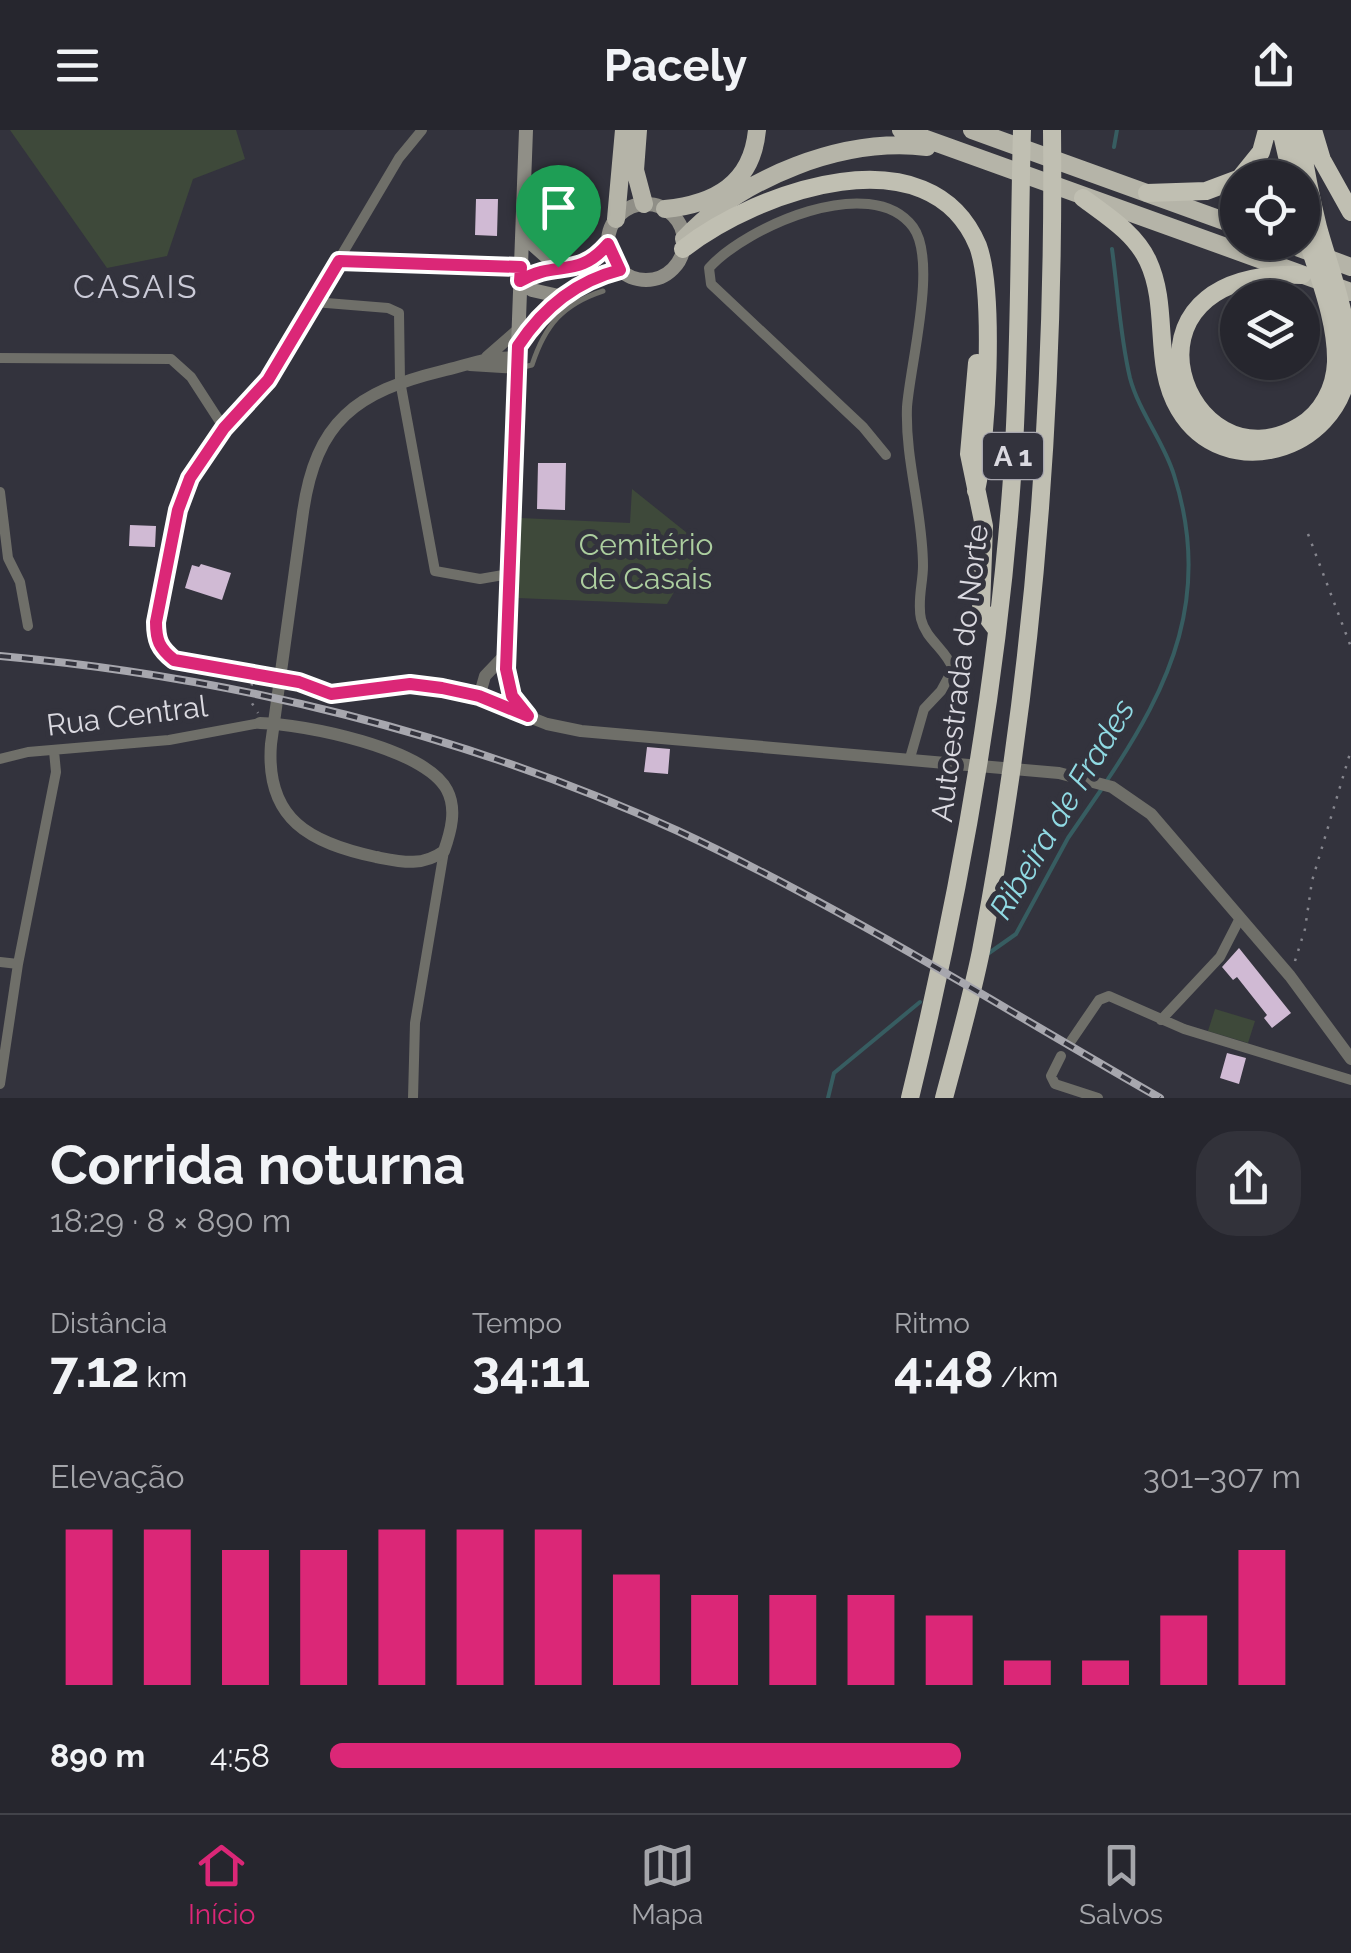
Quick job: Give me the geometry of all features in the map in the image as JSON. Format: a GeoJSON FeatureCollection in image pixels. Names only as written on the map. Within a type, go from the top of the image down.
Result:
{"type":"FeatureCollection","features":[{"type":"Feature","properties":{"kind":"highway"},"geometry":{"type":"LineString","coordinates":[[616,218],[624,130]]}},
{"type":"Feature","properties":{"kind":"highway"},"geometry":{"type":"LineString","coordinates":[[638,130],[635,170],[644,204]]}},
{"type":"Feature","properties":{"kind":"highway"},"geometry":{"type":"LineString","coordinates":[[664,208],[691,206],[724,193],[748,168],[757,130]]}},
{"type":"Feature","properties":{"kind":"highway"},"geometry":{"type":"LineString","coordinates":[[900,130],[1351,292]]}},
{"type":"Feature","properties":{"kind":"highway"},"geometry":{"type":"LineString","coordinates":[[972,130],[1220,219]]}},
{"type":"Feature","properties":{"kind":"highway","name":"Autoestrada do Norte"},"geometry":{"type":"LineString","coordinates":[[910,1098],[946,951],[963,860],[997,630],[1013,462],[1022,130]]}},
{"type":"Feature","properties":{"kind":"highway"},"geometry":{"type":"LineString","coordinates":[[1256,160],[1267,130]]}},
{"type":"Feature","properties":{"kind":"highway"},"geometry":{"type":"LineString","coordinates":[[1280,130],[1288,160]]}},
{"type":"Feature","properties":{"kind":"highway"},"geometry":{"type":"LineString","coordinates":[[1083,198],[1128,234],[1149,263],[1163,362],[1180,411],[1196,429],[1218,444],[1268,451],[1292,445],[1314,432],[1342,393],[1348,346],[1299,130]]}},
{"type":"Feature","properties":{"kind":"highway"},"geometry":{"type":"LineString","coordinates":[[1313,130],[1322,160],[1351,212]]}},
{"type":"Feature","properties":{"kind":"highway","name":"Autoestrada do Norte"},"geometry":{"type":"LineString","coordinates":[[944,1098],[984,937],[1009,792],[1028,625],[1052,284],[1052,132]]}},
{"type":"Feature","properties":{"kind":"highway"},"geometry":{"type":"LineString","coordinates":[[684,244],[714,211],[824,155],[900,144],[968,155]]}},
{"type":"Feature","properties":{"kind":"highway"},"geometry":{"type":"LineString","coordinates":[[684,244],[752,207],[821,179],[880,172],[909,178],[950,201],[979,247],[985,312],[972,393],[969,454],[985,558],[981,609],[997,630]]}},
{"type":"Feature","properties":{"kind":"highway"},"geometry":{"type":"LineString","coordinates":[[1147,193],[1206,191],[1220,185]]}},
{"type":"Feature","properties":{"kind":"highway"},"geometry":{"type":"LineString","coordinates":[[1320,256],[1351,267]]}},
{"type":"Feature","properties":{"kind":"highway"},"geometry":{"type":"LineString","coordinates":[[1308,277],[1250,277],[1226,285],[1206,298],[1182,335],[1183,382],[1192,400],[1225,431],[1267,439],[1288,433],[1320,408],[1331,389],[1335,345],[1312,260]]}},
{"type":"Feature","properties":{"kind":"main road"},"geometry":{"type":"LineString","coordinates":[[518,357],[526,130]]}},
{"type":"Feature","properties":{"kind":"main road"},"geometry":{"type":"LineString","coordinates":[[520,274],[584,266],[608,244],[616,218],[644,204],[664,208],[681,227],[684,244],[673,269],[663,276],[641,280],[620,270],[608,244]]}},
{"type":"Feature","properties":{"kind":"main road"},"geometry":{"type":"LineString","coordinates":[[522,226],[531,243],[558,267]]}},
{"type":"Feature","properties":{"kind":"main road"},"geometry":{"type":"LineString","coordinates":[[518,357],[532,324],[563,297],[586,280],[620,270]]}},
{"type":"Feature","properties":{"kind":"main road"},"geometry":{"type":"LineString","coordinates":[[520,274],[542,294],[563,297]]}},
{"type":"Feature","properties":{"kind":"street"},"geometry":{"type":"LineString","coordinates":[[422,130],[399,158],[268,380],[201,458],[178,510],[156,622],[156,640],[174,660],[299,682],[331,694],[410,684],[484,698],[581,731],[668,742],[910,758],[1087,778],[1112,787],[1151,814],[1290,976],[1351,1060]]}},
{"type":"Feature","properties":{"kind":"street"},"geometry":{"type":"LineString","coordinates":[[886,455],[849,414],[711,284],[709,268],[754,232],[810,211],[855,203],[891,209],[914,228],[924,260],[907,408],[908,458],[923,567],[919,608],[926,633],[953,669],[941,692],[924,709],[910,758]]}},
{"type":"Feature","properties":{"kind":"street"},"geometry":{"type":"LineString","coordinates":[[339,261],[520,274]]}},
{"type":"Feature","properties":{"kind":"street"},"geometry":{"type":"LineString","coordinates":[[314,302],[388,308],[399,313],[394,383],[435,571],[480,579],[508,574]]}},
{"type":"Feature","properties":{"kind":"street"},"geometry":{"type":"LineString","coordinates":[[487,363],[518,329]]}},
{"type":"Feature","properties":{"kind":"street"},"geometry":{"type":"LineString","coordinates":[[444,851],[431,860],[400,862],[322,843],[304,831],[279,801],[270,761],[305,498],[314,460],[336,422],[353,406],[394,383],[518,357],[506,662],[512,696],[528,716]]}},
{"type":"Feature","properties":{"kind":"street"},"geometry":{"type":"LineString","coordinates":[[0,358],[171,359],[206,397],[224,428]]}},
{"type":"Feature","properties":{"kind":"street"},"geometry":{"type":"LineString","coordinates":[[487,363],[516,394]]}},
{"type":"Feature","properties":{"kind":"street"},"geometry":{"type":"LineString","coordinates":[[0,492],[4,560],[20,582],[28,626]]}},
{"type":"Feature","properties":{"kind":"street"},"geometry":{"type":"LineString","coordinates":[[484,698],[485,676],[506,662]]}},
{"type":"Feature","properties":{"kind":"street"},"geometry":{"type":"LineString","coordinates":[[262,723],[346,735],[426,767],[448,792],[453,810],[415,1023],[413,1098]]}},
{"type":"Feature","properties":{"kind":"street","name":"Rua Central"},"geometry":{"type":"LineString","coordinates":[[0,759],[28,752],[169,740],[262,723]]}},
{"type":"Feature","properties":{"kind":"street"},"geometry":{"type":"LineString","coordinates":[[0,1084],[18,964],[56,772],[54,751]]}},
{"type":"Feature","properties":{"kind":"street"},"geometry":{"type":"LineString","coordinates":[[1161,1020],[1220,957],[1239,920]]}},
{"type":"Feature","properties":{"kind":"street"},"geometry":{"type":"LineString","coordinates":[[0,962],[18,964]]}},
{"type":"Feature","properties":{"kind":"street"},"geometry":{"type":"LineString","coordinates":[[1071,1041],[1103,997],[1161,1020],[1351,1080]]}},
{"type":"Feature","properties":{"kind":"street"},"geometry":{"type":"LineString","coordinates":[[1061,1056],[1052,1076],[1055,1084],[1098,1098]]}},
{"type":"Feature","properties":{"kind":"lane"},"geometry":{"type":"LineString","coordinates":[[518,357],[532,365],[541,336],[552,321],[603,290]]}},
{"type":"Feature","properties":{"kind":"path"},"geometry":{"type":"LineString","coordinates":[[1308,534],[1351,647]]}},
{"type":"Feature","properties":{"kind":"path"},"geometry":{"type":"LineString","coordinates":[[252,674],[250,700],[262,723]]}},
{"type":"Feature","properties":{"kind":"path"},"geometry":{"type":"LineString","coordinates":[[1290,976],[1305,929],[1312,881],[1351,750]]}},
{"type":"Feature","properties":{"kind":"green space"},"geometry":{"type":"Polygon","coordinates":[[[10,130],[236,130],[245,159],[193,179],[167,256],[107,268],[10,130]]]}},
{"type":"Feature","properties":{"kind":"green space","name":"Cemitério de Casais"},"geometry":{"type":"Polygon","coordinates":[[[632,489],[702,545],[667,604],[517,598],[520,518],[630,523],[632,489]]]}},
{"type":"Feature","properties":{"kind":"green space"},"geometry":{"type":"Polygon","coordinates":[[[1215,1009],[1255,1021],[1248,1043],[1208,1031],[1215,1009]]]}},
{"type":"Feature","properties":{"kind":"building"},"geometry":{"type":"Polygon","coordinates":[[[476,199],[498,199],[497,236],[475,235],[476,199]]]}},
{"type":"Feature","properties":{"kind":"building"},"geometry":{"type":"Polygon","coordinates":[[[538,463],[566,463],[565,510],[537,509],[538,463]]]}},
{"type":"Feature","properties":{"kind":"building"},"geometry":{"type":"Polygon","coordinates":[[[130,525],[156,526],[155,547],[129,546],[130,525]]]}},
{"type":"Feature","properties":{"kind":"building"},"geometry":{"type":"Polygon","coordinates":[[[192,565],[231,573],[222,600],[185,588],[192,565]]]}},
{"type":"Feature","properties":{"kind":"building"},"geometry":{"type":"Polygon","coordinates":[[[647,747],[670,749],[668,774],[644,772],[647,747]]]}},
{"type":"Feature","properties":{"kind":"building"},"geometry":{"type":"Polygon","coordinates":[[[1239,948],[1291,1013],[1272,1028],[1264,1018],[1267,1015],[1237,977],[1233,980],[1222,967],[1239,948]]]}},
{"type":"Feature","properties":{"kind":"building"},"geometry":{"type":"Polygon","coordinates":[[[1227,1053],[1246,1058],[1239,1084],[1220,1078],[1227,1053]]]}},
{"type":"Feature","properties":{"kind":"waterway","name":"Ribeira de Frades"},"geometry":{"type":"LineString","coordinates":[[1114,147],[1117,130]]}},
{"type":"Feature","properties":{"kind":"waterway","name":"Ribeira de Frades"},"geometry":{"type":"LineString","coordinates":[[1106,782],[1167,673],[1187,599],[1189,559],[1185,518],[1174,475],[1130,378],[1112,249]]}},
{"type":"Feature","properties":{"kind":"waterway","name":"Ribeira de Frades"},"geometry":{"type":"LineString","coordinates":[[989,953],[1016,934],[1068,838],[1101,790]]}},
{"type":"Feature","properties":{"kind":"waterway","name":"Ribeira de Frades"},"geometry":{"type":"LineString","coordinates":[[828,1098],[834,1073],[920,1002]]}},
{"type":"Feature","properties":{"kind":"railway"},"geometry":{"type":"LineString","coordinates":[[0,656],[261,695],[431,739],[597,796],[801,892],[1160,1098]]}},
{"type":"Feature","properties":{"kind":"district","name":"CASAIS"},"geometry":{"type":"Point","coordinates":[136,287]}},
{"type":"Feature","properties":{"kind":"route"},"geometry":{"type":"LineString","coordinates":[[608,244],[620,270],[586,280],[563,297],[532,324],[518,346],[506,669],[512,696],[528,716],[479,696],[427,685],[331,694],[299,682],[174,660],[163,651],[156,640],[156,622],[178,510],[190,478],[224,428],[268,380],[339,261],[521,267],[520,281],[558,267],[584,266],[608,244]]}}]}
